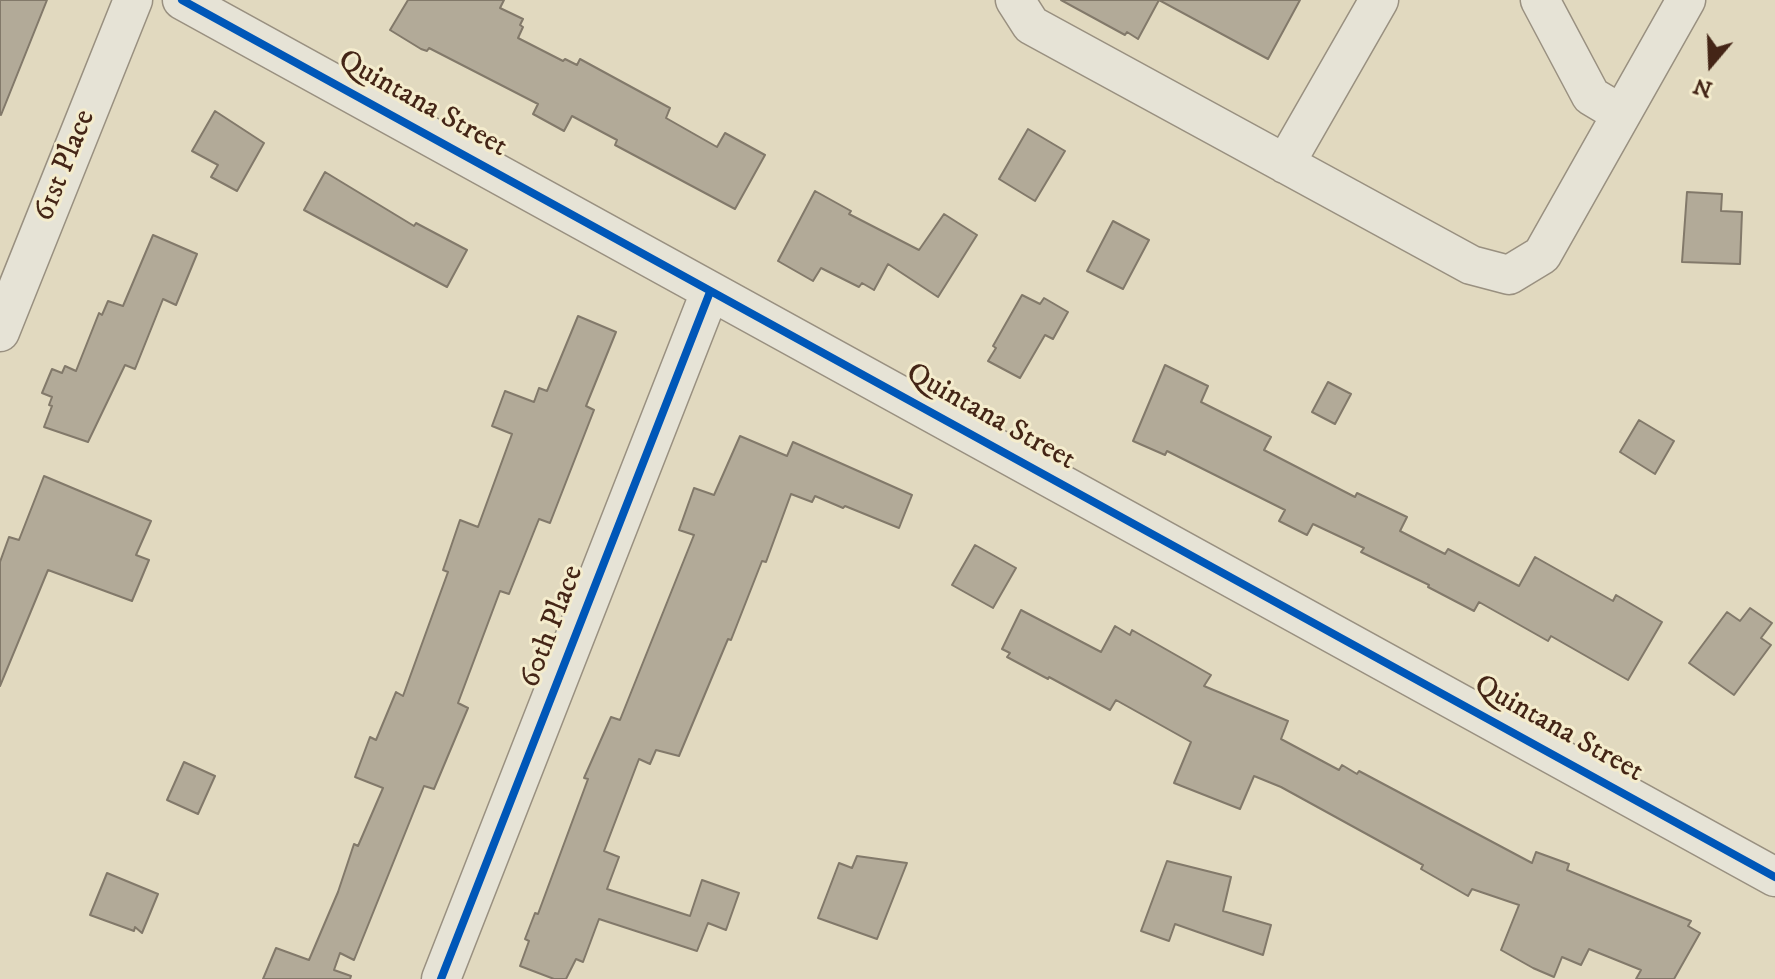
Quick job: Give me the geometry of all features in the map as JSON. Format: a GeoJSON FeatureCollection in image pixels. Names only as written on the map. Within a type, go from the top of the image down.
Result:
{"type":"FeatureCollection","features":[{"type":"Feature","properties":{"kind":"street","name":"61st Place"},"geometry":{"type":"LineString","coordinates":[[0,332],[133,0]]}},
{"type":"Feature","properties":{"kind":"street","name":"Quintana Street"},"geometry":{"type":"LineString","coordinates":[[182,0],[1775,877]]}},
{"type":"Feature","properties":{"kind":"street"},"geometry":{"type":"LineString","coordinates":[[1015,0],[1031,25],[1471,265],[1509,275],[1542,255],[1686,0]]}},
{"type":"Feature","properties":{"kind":"street"},"geometry":{"type":"LineString","coordinates":[[1285,164],[1379,0]]}},
{"type":"Feature","properties":{"kind":"street"},"geometry":{"type":"LineString","coordinates":[[1540,0],[1591,96],[1621,114]]}},
{"type":"Feature","properties":{"kind":"street","name":"60th Place"},"geometry":{"type":"LineString","coordinates":[[441,979],[710,292]]}},
{"type":"Feature","properties":{"kind":"building"},"geometry":{"type":"Polygon","coordinates":[[[0,0],[47,0],[1,115],[0,114],[0,0]]]}},
{"type":"Feature","properties":{"kind":"building"},"geometry":{"type":"Polygon","coordinates":[[[408,0],[504,0],[500,8],[523,19],[518,38],[563,61],[565,59],[577,65],[580,59],[670,108],[666,118],[717,147],[725,133],[765,155],[735,209],[615,145],[617,140],[572,116],[564,131],[533,114],[538,104],[429,48],[427,51],[421,49],[390,30],[408,0]]]}},
{"type":"Feature","properties":{"kind":"building"},"geometry":{"type":"Polygon","coordinates":[[[1061,0],[1159,0],[1138,39],[1061,0]]]}},
{"type":"Feature","properties":{"kind":"building"},"geometry":{"type":"Polygon","coordinates":[[[1159,0],[1300,0],[1268,59],[1159,0]]]}},
{"type":"Feature","properties":{"kind":"building"},"geometry":{"type":"Polygon","coordinates":[[[215,111],[264,143],[237,191],[211,177],[218,165],[192,151],[215,111]]]}},
{"type":"Feature","properties":{"kind":"building"},"geometry":{"type":"Polygon","coordinates":[[[1028,129],[1065,151],[1035,201],[999,179],[1028,129]]]}},
{"type":"Feature","properties":{"kind":"building"},"geometry":{"type":"Polygon","coordinates":[[[325,172],[414,226],[416,223],[467,250],[447,287],[304,210],[325,172]]]}},
{"type":"Feature","properties":{"kind":"building"},"geometry":{"type":"Polygon","coordinates":[[[815,191],[851,211],[849,214],[919,250],[944,214],[977,235],[938,297],[888,264],[874,290],[862,283],[859,287],[821,268],[813,281],[778,261],[815,191]]]}},
{"type":"Feature","properties":{"kind":"building"},"geometry":{"type":"Polygon","coordinates":[[[1687,192],[1722,194],[1721,211],[1742,212],[1740,264],[1682,262],[1687,192]]]}},
{"type":"Feature","properties":{"kind":"building"},"geometry":{"type":"Polygon","coordinates":[[[1113,221],[1149,240],[1123,289],[1087,271],[1113,221]]]}},
{"type":"Feature","properties":{"kind":"building"},"geometry":{"type":"Polygon","coordinates":[[[153,235],[197,254],[176,305],[163,299],[135,369],[125,365],[88,442],[44,427],[52,397],[42,393],[52,369],[62,373],[65,366],[76,371],[99,313],[102,315],[108,301],[123,306],[153,235]]]}},
{"type":"Feature","properties":{"kind":"building"},"geometry":{"type":"Polygon","coordinates":[[[1022,295],[1040,304],[1044,298],[1068,312],[1053,339],[1045,335],[1020,378],[988,361],[996,348],[993,346],[1022,295]]]}},
{"type":"Feature","properties":{"kind":"building"},"geometry":{"type":"Polygon","coordinates":[[[578,316],[616,332],[586,406],[594,410],[550,523],[539,519],[509,594],[500,591],[458,703],[468,708],[434,789],[424,786],[354,960],[340,953],[334,970],[351,976],[350,979],[263,979],[276,948],[309,960],[338,892],[354,844],[358,846],[383,788],[355,777],[370,737],[376,740],[396,692],[403,696],[448,572],[443,570],[460,520],[478,527],[512,434],[492,426],[505,391],[534,402],[539,388],[547,391],[578,316]]]}},
{"type":"Feature","properties":{"kind":"building"},"geometry":{"type":"Polygon","coordinates":[[[1165,365],[1208,386],[1201,402],[1271,437],[1264,450],[1355,497],[1357,493],[1407,517],[1400,531],[1445,554],[1448,549],[1519,586],[1535,557],[1613,601],[1616,595],[1662,622],[1628,680],[1551,636],[1548,641],[1479,602],[1474,611],[1361,552],[1364,548],[1313,524],[1307,535],[1279,521],[1285,510],[1167,451],[1165,455],[1133,441],[1165,365]]]}},
{"type":"Feature","properties":{"kind":"building"},"geometry":{"type":"Polygon","coordinates":[[[1328,382],[1351,394],[1335,424],[1312,412],[1328,382]]]}},
{"type":"Feature","properties":{"kind":"building"},"geometry":{"type":"Polygon","coordinates":[[[1639,420],[1674,441],[1655,474],[1620,452],[1639,420]]]}},
{"type":"Feature","properties":{"kind":"building"},"geometry":{"type":"Polygon","coordinates":[[[740,436],[787,456],[793,442],[912,495],[899,528],[815,496],[812,502],[791,494],[766,562],[762,561],[731,640],[728,639],[679,756],[656,750],[650,764],[639,759],[604,851],[619,857],[607,889],[690,916],[702,880],[739,893],[726,930],[708,923],[697,951],[599,919],[583,962],[576,959],[566,979],[554,979],[520,966],[529,941],[525,939],[535,913],[538,914],[588,779],[584,778],[611,717],[620,720],[694,535],[679,530],[694,488],[714,495],[740,436]]]}},
{"type":"Feature","properties":{"kind":"building"},"geometry":{"type":"Polygon","coordinates":[[[44,476],[151,521],[136,555],[149,560],[132,601],[48,570],[0,686],[0,562],[9,537],[19,540],[44,476]]]}},
{"type":"Feature","properties":{"kind":"building"},"geometry":{"type":"Polygon","coordinates":[[[975,545],[1016,568],[993,608],[952,585],[975,545]]]}},
{"type":"Feature","properties":{"kind":"building"},"geometry":{"type":"Polygon","coordinates":[[[1750,608],[1772,623],[1761,638],[1771,645],[1734,695],[1689,663],[1727,612],[1740,621],[1750,608]]]}},
{"type":"Feature","properties":{"kind":"building"},"geometry":{"type":"Polygon","coordinates":[[[1021,610],[1101,652],[1115,626],[1130,635],[1132,630],[1211,675],[1204,686],[1288,721],[1281,739],[1339,770],[1342,765],[1357,774],[1359,771],[1532,863],[1536,852],[1569,864],[1567,870],[1691,921],[1688,926],[1700,933],[1674,979],[1636,979],[1641,970],[1589,949],[1581,965],[1562,957],[1554,977],[1533,968],[1501,950],[1519,905],[1472,889],[1468,896],[1421,869],[1423,865],[1281,787],[1254,776],[1240,809],[1174,783],[1191,742],[1116,700],[1110,710],[1007,657],[1010,653],[1002,649],[1021,610]]]}},
{"type":"Feature","properties":{"kind":"building"},"geometry":{"type":"Polygon","coordinates":[[[184,762],[215,776],[198,814],[167,800],[184,762]]]}},
{"type":"Feature","properties":{"kind":"building"},"geometry":{"type":"Polygon","coordinates":[[[857,856],[907,863],[877,939],[818,918],[839,863],[852,868],[857,856]]]}},
{"type":"Feature","properties":{"kind":"building"},"geometry":{"type":"Polygon","coordinates":[[[1167,861],[1231,877],[1223,911],[1271,925],[1263,955],[1175,924],[1169,941],[1141,931],[1167,861]]]}},
{"type":"Feature","properties":{"kind":"building"},"geometry":{"type":"Polygon","coordinates":[[[107,873],[158,894],[142,933],[135,927],[134,931],[90,915],[107,873]]]}},
{"type":"Feature","properties":{"kind":"cycle path"},"geometry":{"type":"LineString","coordinates":[[182,0],[1775,877]]}},
{"type":"Feature","properties":{"kind":"cycle path"},"geometry":{"type":"LineString","coordinates":[[441,979],[710,292]]}}]}
